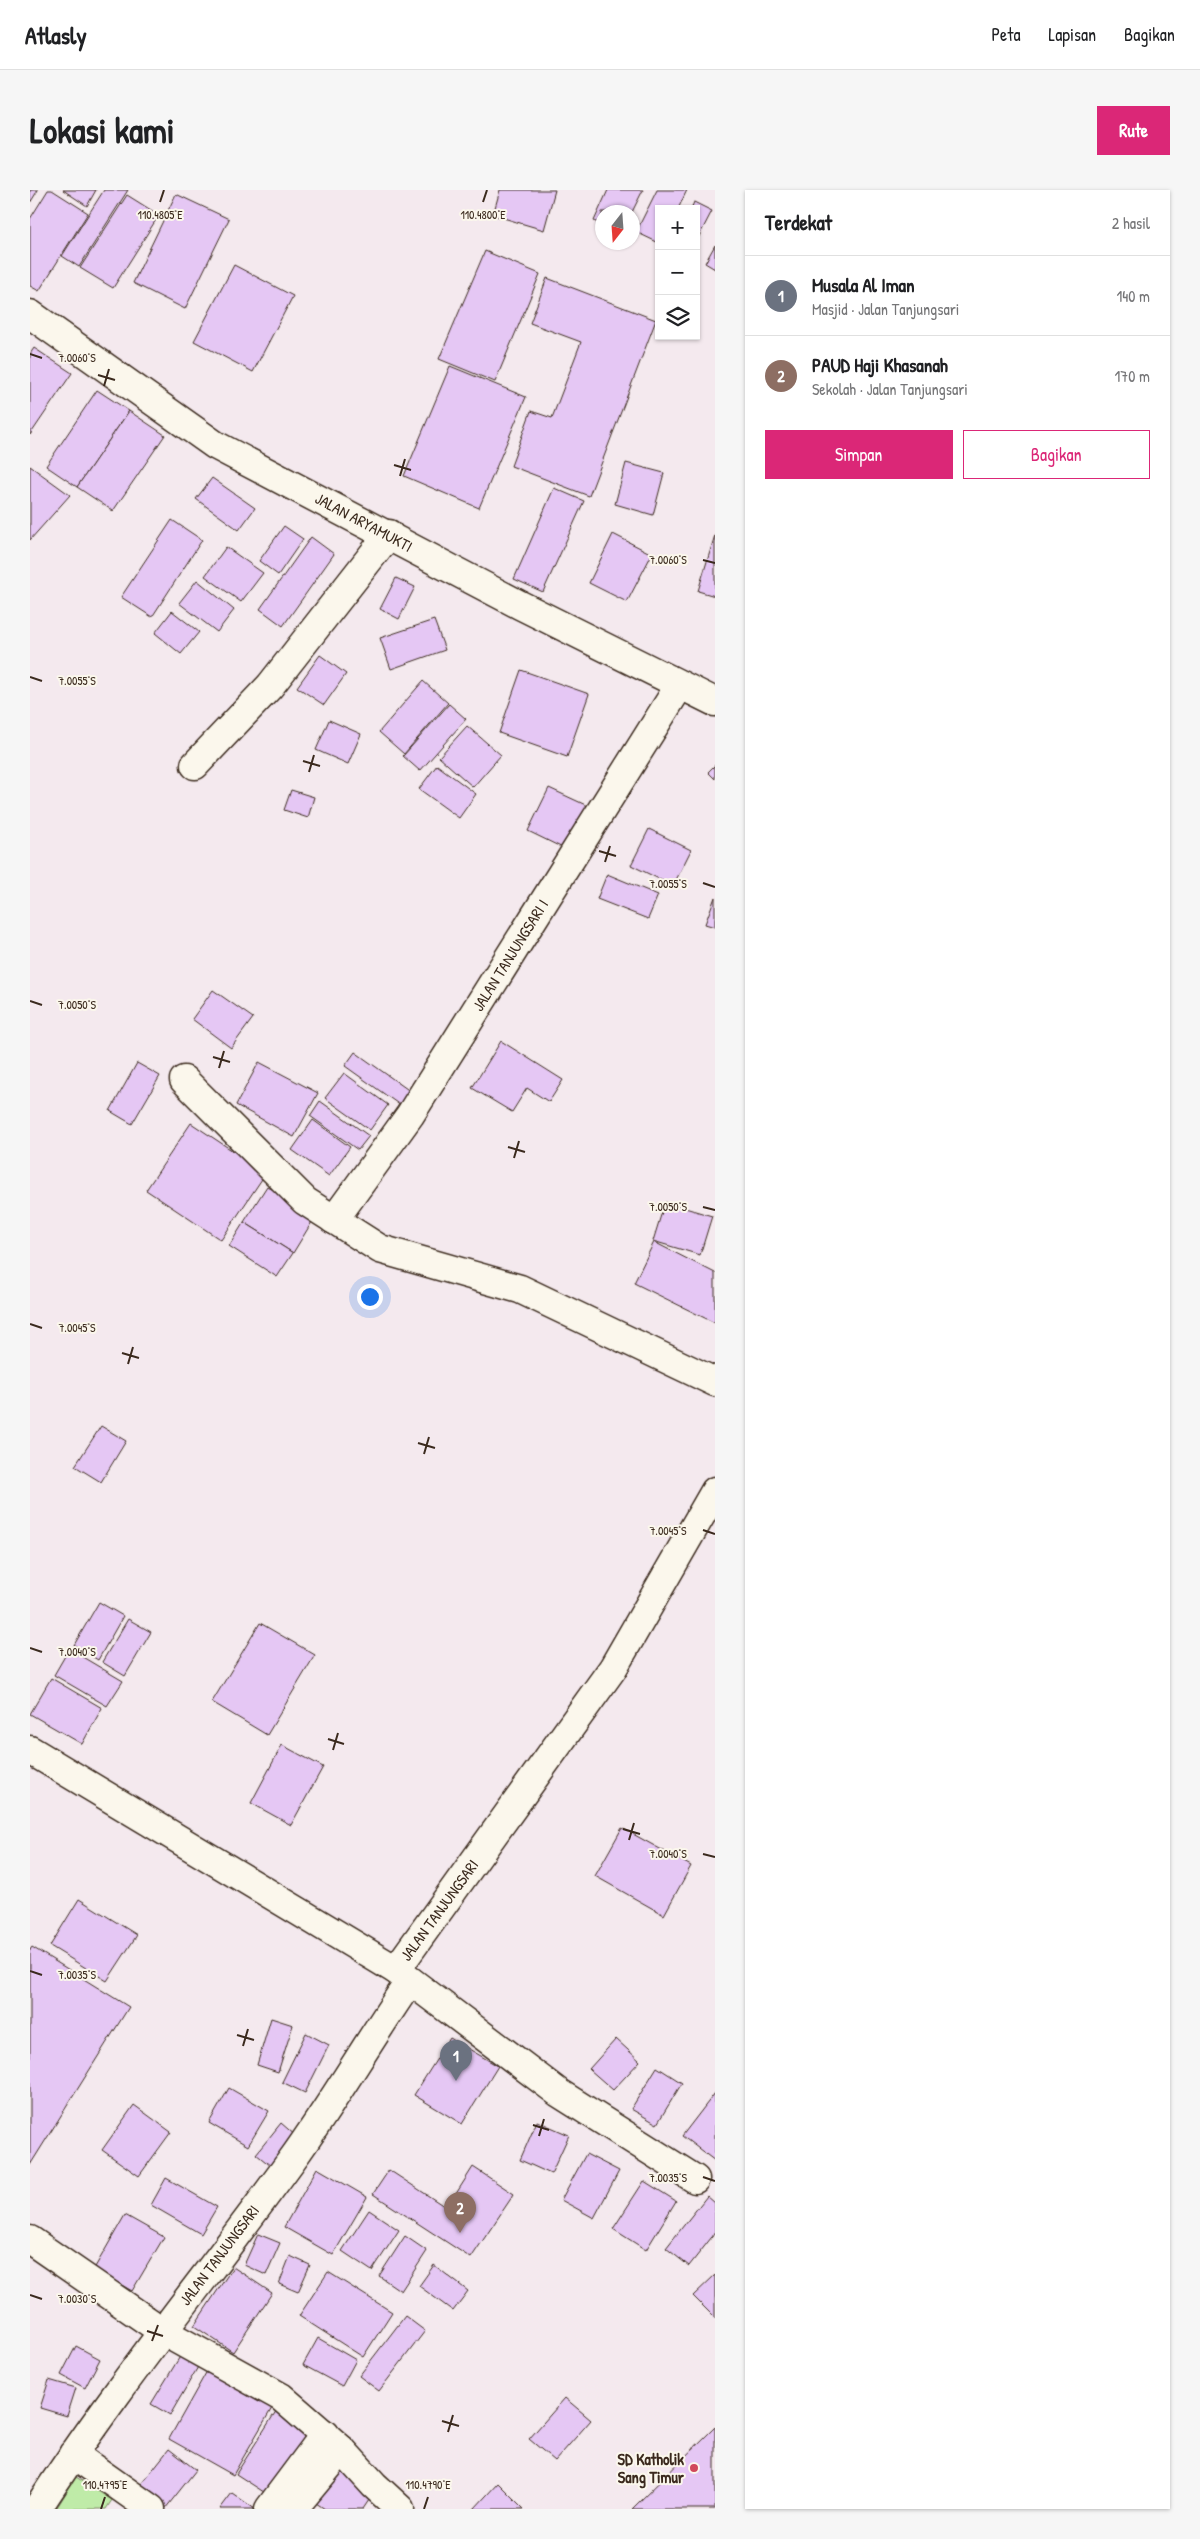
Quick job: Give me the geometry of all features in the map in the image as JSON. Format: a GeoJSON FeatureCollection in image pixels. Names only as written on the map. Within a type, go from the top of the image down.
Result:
{"type":"FeatureCollection","features":[{"type":"Feature","properties":{"kind":"street","name":"JALAN ARYAMUKTI"},"geometry":{"type":"LineString","coordinates":[[30,314],[215,445],[389,534],[520,605],[715,702]]}},
{"type":"Feature","properties":{"kind":"street"},"geometry":{"type":"LineString","coordinates":[[195,765],[270,686],[389,534]]}},
{"type":"Feature","properties":{"kind":"street","name":"JALAN TANJUNGSARI I"},"geometry":{"type":"LineString","coordinates":[[334,1220],[410,1115],[680,684]]}},
{"type":"Feature","properties":{"kind":"street"},"geometry":{"type":"LineString","coordinates":[[184,1080],[304,1201],[380,1249],[520,1289],[715,1382]]}},
{"type":"Feature","properties":{"kind":"street","name":"JALAN TANJUNGSARI"},"geometry":{"type":"LineString","coordinates":[[37,2509],[73,2454],[162,2331],[292,2160],[403,1975],[613,1668],[715,1491]]}},
{"type":"Feature","properties":{"kind":"street","name":"JALAN TANJUNGSARI"},"geometry":{"type":"LineString","coordinates":[[30,1750],[403,1975]]}},
{"type":"Feature","properties":{"kind":"street"},"geometry":{"type":"LineString","coordinates":[[403,1975],[559,2093],[695,2178]]}},
{"type":"Feature","properties":{"kind":"street"},"geometry":{"type":"LineString","coordinates":[[30,2240],[162,2331],[281,2397],[333,2442],[374,2486],[400,2509]]}},
{"type":"Feature","properties":{"kind":"street"},"geometry":{"type":"LineString","coordinates":[[269,2509],[333,2442]]}},
{"type":"Feature","properties":{"kind":"street"},"geometry":{"type":"LineString","coordinates":[[293,2509],[333,2442]]}},
{"type":"Feature","properties":{"kind":"street"},"geometry":{"type":"LineString","coordinates":[[73,2454],[151,2509]]}},
{"type":"Feature","properties":{"kind":"green space"},"geometry":{"type":"Polygon","coordinates":[[[76,2477],[112,2500],[106,2509],[56,2509],[76,2477]]]}},
{"type":"Feature","properties":{"kind":"building"},"geometry":{"type":"Polygon","coordinates":[[[30,190],[38,190],[30,203],[30,190]]]}},
{"type":"Feature","properties":{"kind":"building"},"geometry":{"type":"Polygon","coordinates":[[[48,190],[52,190],[88,213],[39,291],[30,286],[30,219],[48,190]]]}},
{"type":"Feature","properties":{"kind":"building"},"geometry":{"type":"Polygon","coordinates":[[[63,190],[96,190],[87,206],[63,190]]]}},
{"type":"Feature","properties":{"kind":"building"},"geometry":{"type":"Polygon","coordinates":[[[104,190],[128,190],[79,267],[62,256],[104,190]]]}},
{"type":"Feature","properties":{"kind":"building"},"geometry":{"type":"Polygon","coordinates":[[[500,190],[555,190],[544,230],[493,215],[500,190]]]}},
{"type":"Feature","properties":{"kind":"building"},"geometry":{"type":"Polygon","coordinates":[[[608,190],[643,190],[636,205],[601,205],[608,190]]]}},
{"type":"Feature","properties":{"kind":"building"},"geometry":{"type":"Polygon","coordinates":[[[657,190],[687,190],[680,205],[655,205],[655,241],[640,234],[640,224],[657,190]]]}},
{"type":"Feature","properties":{"kind":"building"},"geometry":{"type":"Polygon","coordinates":[[[176,194],[229,219],[185,309],[133,283],[176,194]]]}},
{"type":"Feature","properties":{"kind":"building"},"geometry":{"type":"Polygon","coordinates":[[[127,195],[159,215],[113,288],[80,268],[127,195]]]}},
{"type":"Feature","properties":{"kind":"building"},"geometry":{"type":"Polygon","coordinates":[[[700,205],[712,211],[700,234],[700,205]]]}},
{"type":"Feature","properties":{"kind":"building"},"geometry":{"type":"Polygon","coordinates":[[[715,245],[715,269],[705,263],[715,245]]]}},
{"type":"Feature","properties":{"kind":"building"},"geometry":{"type":"Polygon","coordinates":[[[485,251],[540,274],[495,382],[439,359],[485,251]]]}},
{"type":"Feature","properties":{"kind":"building"},"geometry":{"type":"Polygon","coordinates":[[[234,265],[293,296],[253,372],[194,341],[234,265]]]}},
{"type":"Feature","properties":{"kind":"building"},"geometry":{"type":"Polygon","coordinates":[[[547,278],[655,320],[589,496],[511,466],[531,411],[552,418],[581,342],[530,323],[547,278]]]}},
{"type":"Feature","properties":{"kind":"building"},"geometry":{"type":"Polygon","coordinates":[[[34,348],[72,373],[30,435],[30,354],[34,348]]]}},
{"type":"Feature","properties":{"kind":"building"},"geometry":{"type":"Polygon","coordinates":[[[450,366],[526,397],[479,508],[404,476],[450,366]]]}},
{"type":"Feature","properties":{"kind":"building"},"geometry":{"type":"Polygon","coordinates":[[[97,390],[129,411],[77,487],[46,466],[97,390]]]}},
{"type":"Feature","properties":{"kind":"building"},"geometry":{"type":"Polygon","coordinates":[[[129,411],[165,435],[113,511],[77,487],[129,411]]]}},
{"type":"Feature","properties":{"kind":"building"},"geometry":{"type":"Polygon","coordinates":[[[626,463],[664,473],[653,515],[615,504],[626,463]]]}},
{"type":"Feature","properties":{"kind":"building"},"geometry":{"type":"Polygon","coordinates":[[[30,466],[70,495],[30,540],[30,466]]]}},
{"type":"Feature","properties":{"kind":"building"},"geometry":{"type":"Polygon","coordinates":[[[212,478],[255,508],[239,530],[196,499],[212,478]]]}},
{"type":"Feature","properties":{"kind":"building"},"geometry":{"type":"Polygon","coordinates":[[[554,488],[584,501],[543,592],[514,579],[554,488]]]}},
{"type":"Feature","properties":{"kind":"building"},"geometry":{"type":"Polygon","coordinates":[[[172,520],[202,540],[152,617],[121,597],[172,520]]]}},
{"type":"Feature","properties":{"kind":"building"},"geometry":{"type":"Polygon","coordinates":[[[284,526],[303,539],[278,575],[259,561],[284,526]]]}},
{"type":"Feature","properties":{"kind":"building"},"geometry":{"type":"Polygon","coordinates":[[[613,534],[652,554],[627,602],[589,583],[613,534]]]}},
{"type":"Feature","properties":{"kind":"building"},"geometry":{"type":"Polygon","coordinates":[[[715,535],[715,596],[698,591],[715,535]]]}},
{"type":"Feature","properties":{"kind":"building"},"geometry":{"type":"Polygon","coordinates":[[[311,537],[334,554],[283,626],[260,609],[311,537]]]}},
{"type":"Feature","properties":{"kind":"building"},"geometry":{"type":"Polygon","coordinates":[[[226,547],[263,573],[241,602],[205,576],[226,547]]]}},
{"type":"Feature","properties":{"kind":"building"},"geometry":{"type":"Polygon","coordinates":[[[396,578],[415,587],[399,619],[380,609],[396,578]]]}},
{"type":"Feature","properties":{"kind":"building"},"geometry":{"type":"Polygon","coordinates":[[[197,580],[234,610],[217,632],[179,603],[197,580]]]}},
{"type":"Feature","properties":{"kind":"building"},"geometry":{"type":"Polygon","coordinates":[[[172,611],[199,632],[181,654],[155,633],[172,611]]]}},
{"type":"Feature","properties":{"kind":"building"},"geometry":{"type":"Polygon","coordinates":[[[434,620],[445,650],[391,669],[380,638],[434,620]]]}},
{"type":"Feature","properties":{"kind":"building"},"geometry":{"type":"Polygon","coordinates":[[[320,655],[346,674],[324,705],[297,687],[320,655]]]}},
{"type":"Feature","properties":{"kind":"building"},"geometry":{"type":"Polygon","coordinates":[[[521,670],[589,694],[567,757],[499,733],[521,670]]]}},
{"type":"Feature","properties":{"kind":"building"},"geometry":{"type":"Polygon","coordinates":[[[423,681],[448,703],[404,754],[379,732],[423,681]]]}},
{"type":"Feature","properties":{"kind":"building"},"geometry":{"type":"Polygon","coordinates":[[[449,704],[466,719],[420,771],[403,756],[449,704]]]}},
{"type":"Feature","properties":{"kind":"building"},"geometry":{"type":"Polygon","coordinates":[[[329,720],[361,734],[348,764],[316,750],[329,720]]]}},
{"type":"Feature","properties":{"kind":"building"},"geometry":{"type":"Polygon","coordinates":[[[467,726],[501,755],[473,787],[439,757],[467,726]]]}},
{"type":"Feature","properties":{"kind":"building"},"geometry":{"type":"Polygon","coordinates":[[[437,765],[476,794],[459,818],[419,789],[437,765]]]}},
{"type":"Feature","properties":{"kind":"building"},"geometry":{"type":"Polygon","coordinates":[[[715,765],[715,779],[708,772],[715,765]]]}},
{"type":"Feature","properties":{"kind":"building"},"geometry":{"type":"Polygon","coordinates":[[[549,788],[590,807],[569,851],[528,831],[549,788]]]}},
{"type":"Feature","properties":{"kind":"building"},"geometry":{"type":"Polygon","coordinates":[[[291,790],[314,797],[308,818],[284,810],[291,790]]]}},
{"type":"Feature","properties":{"kind":"building"},"geometry":{"type":"Polygon","coordinates":[[[649,829],[691,850],[673,886],[631,865],[649,829]]]}},
{"type":"Feature","properties":{"kind":"building"},"geometry":{"type":"Polygon","coordinates":[[[607,874],[658,895],[648,919],[597,899],[607,874]]]}},
{"type":"Feature","properties":{"kind":"building"},"geometry":{"type":"Polygon","coordinates":[[[715,897],[715,927],[705,924],[715,897]]]}},
{"type":"Feature","properties":{"kind":"building"},"geometry":{"type":"Polygon","coordinates":[[[213,990],[253,1018],[231,1048],[192,1019],[213,990]]]}},
{"type":"Feature","properties":{"kind":"building"},"geometry":{"type":"Polygon","coordinates":[[[501,1041],[563,1080],[549,1102],[527,1088],[512,1112],[472,1088],[501,1041]]]}},
{"type":"Feature","properties":{"kind":"building"},"geometry":{"type":"Polygon","coordinates":[[[355,1052],[414,1094],[404,1108],[345,1066],[355,1052]]]}},
{"type":"Feature","properties":{"kind":"building"},"geometry":{"type":"Polygon","coordinates":[[[259,1062],[318,1093],[294,1137],[236,1105],[259,1062]]]}},
{"type":"Feature","properties":{"kind":"building"},"geometry":{"type":"Polygon","coordinates":[[[137,1063],[160,1076],[132,1124],[110,1111],[137,1063]]]}},
{"type":"Feature","properties":{"kind":"building"},"geometry":{"type":"Polygon","coordinates":[[[344,1073],[388,1105],[370,1130],[325,1098],[344,1073]]]}},
{"type":"Feature","properties":{"kind":"building"},"geometry":{"type":"Polygon","coordinates":[[[320,1101],[369,1136],[358,1150],[310,1116],[320,1101]]]}},
{"type":"Feature","properties":{"kind":"building"},"geometry":{"type":"Polygon","coordinates":[[[313,1120],[350,1147],[329,1176],[292,1150],[313,1120]]]}},
{"type":"Feature","properties":{"kind":"building"},"geometry":{"type":"Polygon","coordinates":[[[191,1123],[266,1173],[221,1240],[146,1190],[191,1123]]]}},
{"type":"Feature","properties":{"kind":"building"},"geometry":{"type":"Polygon","coordinates":[[[267,1186],[315,1217],[293,1253],[244,1222],[267,1186]]]}},
{"type":"Feature","properties":{"kind":"building"},"geometry":{"type":"Polygon","coordinates":[[[665,1202],[712,1216],[700,1255],[653,1241],[665,1202]]]}},
{"type":"Feature","properties":{"kind":"building"},"geometry":{"type":"Polygon","coordinates":[[[244,1222],[293,1253],[277,1277],[229,1246],[244,1222]]]}},
{"type":"Feature","properties":{"kind":"building"},"geometry":{"type":"Polygon","coordinates":[[[654,1242],[715,1273],[715,1323],[634,1283],[654,1242]]]}},
{"type":"Feature","properties":{"kind":"building"},"geometry":{"type":"Polygon","coordinates":[[[101,1426],[126,1441],[101,1482],[75,1466],[101,1426]]]}},
{"type":"Feature","properties":{"kind":"building"},"geometry":{"type":"Polygon","coordinates":[[[99,1602],[123,1616],[98,1660],[74,1645],[99,1602]]]}},
{"type":"Feature","properties":{"kind":"building"},"geometry":{"type":"Polygon","coordinates":[[[128,1619],[151,1632],[125,1676],[102,1662],[128,1619]]]}},
{"type":"Feature","properties":{"kind":"building"},"geometry":{"type":"Polygon","coordinates":[[[260,1623],[315,1655],[267,1735],[212,1702],[260,1623]]]}},
{"type":"Feature","properties":{"kind":"building"},"geometry":{"type":"Polygon","coordinates":[[[69,1649],[123,1681],[107,1706],[54,1675],[69,1649]]]}},
{"type":"Feature","properties":{"kind":"building"},"geometry":{"type":"Polygon","coordinates":[[[51,1678],[102,1708],[82,1744],[30,1714],[51,1678]]]}},
{"type":"Feature","properties":{"kind":"building"},"geometry":{"type":"Polygon","coordinates":[[[282,1745],[323,1767],[291,1825],[251,1803],[282,1745]]]}},
{"type":"Feature","properties":{"kind":"building"},"geometry":{"type":"Polygon","coordinates":[[[622,1828],[691,1866],[664,1915],[595,1876],[622,1828]]]}},
{"type":"Feature","properties":{"kind":"building"},"geometry":{"type":"Polygon","coordinates":[[[79,1899],[137,1935],[107,1981],[50,1946],[79,1899]]]}},
{"type":"Feature","properties":{"kind":"building"},"geometry":{"type":"Polygon","coordinates":[[[32,1947],[129,2007],[30,2165],[30,1950],[32,1947]]]}},
{"type":"Feature","properties":{"kind":"building"},"geometry":{"type":"Polygon","coordinates":[[[271,2018],[293,2025],[278,2072],[257,2065],[271,2018]]]}},
{"type":"Feature","properties":{"kind":"building"},"geometry":{"type":"Polygon","coordinates":[[[306,2033],[329,2045],[305,2093],[282,2082],[306,2033]]]}},
{"type":"Feature","properties":{"kind":"building"},"geometry":{"type":"Polygon","coordinates":[[[450,2038],[498,2066],[462,2124],[414,2095],[450,2038]]]}},
{"type":"Feature","properties":{"kind":"building"},"geometry":{"type":"Polygon","coordinates":[[[616,2039],[640,2061],[613,2090],[589,2069],[616,2039]]]}},
{"type":"Feature","properties":{"kind":"building"},"geometry":{"type":"Polygon","coordinates":[[[657,2067],[682,2083],[657,2124],[631,2109],[657,2067]]]}},
{"type":"Feature","properties":{"kind":"building"},"geometry":{"type":"Polygon","coordinates":[[[229,2088],[269,2111],[248,2146],[209,2123],[229,2088]]]}},
{"type":"Feature","properties":{"kind":"building"},"geometry":{"type":"Polygon","coordinates":[[[715,2093],[715,2161],[682,2136],[715,2093]]]}},
{"type":"Feature","properties":{"kind":"building"},"geometry":{"type":"Polygon","coordinates":[[[134,2105],[171,2132],[139,2176],[102,2150],[134,2105]]]}},
{"type":"Feature","properties":{"kind":"building"},"geometry":{"type":"Polygon","coordinates":[[[537,2121],[569,2135],[551,2174],[520,2160],[537,2121]]]}},
{"type":"Feature","properties":{"kind":"building"},"geometry":{"type":"Polygon","coordinates":[[[281,2123],[296,2136],[271,2166],[256,2154],[281,2123]]]}},
{"type":"Feature","properties":{"kind":"building"},"geometry":{"type":"Polygon","coordinates":[[[586,2154],[619,2171],[594,2218],[561,2200],[586,2154]]]}},
{"type":"Feature","properties":{"kind":"building"},"geometry":{"type":"Polygon","coordinates":[[[473,2167],[514,2194],[471,2258],[373,2194],[389,2170],[447,2208],[473,2167]]]}},
{"type":"Feature","properties":{"kind":"building"},"geometry":{"type":"Polygon","coordinates":[[[317,2168],[367,2197],[333,2255],[284,2227],[317,2168]]]}},
{"type":"Feature","properties":{"kind":"building"},"geometry":{"type":"Polygon","coordinates":[[[166,2178],[217,2207],[201,2234],[151,2205],[166,2178]]]}},
{"type":"Feature","properties":{"kind":"building"},"geometry":{"type":"Polygon","coordinates":[[[644,2181],[676,2201],[646,2250],[613,2229],[644,2181]]]}},
{"type":"Feature","properties":{"kind":"building"},"geometry":{"type":"Polygon","coordinates":[[[707,2196],[715,2203],[715,2233],[689,2266],[666,2248],[707,2196]]]}},
{"type":"Feature","properties":{"kind":"building"},"geometry":{"type":"Polygon","coordinates":[[[369,2210],[399,2230],[372,2271],[342,2251],[369,2210]]]}},
{"type":"Feature","properties":{"kind":"building"},"geometry":{"type":"Polygon","coordinates":[[[125,2215],[164,2237],[132,2291],[94,2269],[125,2215]]]}},
{"type":"Feature","properties":{"kind":"building"},"geometry":{"type":"Polygon","coordinates":[[[258,2234],[280,2243],[266,2275],[244,2265],[258,2234]]]}},
{"type":"Feature","properties":{"kind":"building"},"geometry":{"type":"Polygon","coordinates":[[[405,2236],[427,2251],[401,2291],[379,2276],[405,2236]]]}},
{"type":"Feature","properties":{"kind":"building"},"geometry":{"type":"Polygon","coordinates":[[[290,2256],[310,2265],[298,2292],[279,2284],[290,2256]]]}},
{"type":"Feature","properties":{"kind":"building"},"geometry":{"type":"Polygon","coordinates":[[[434,2265],[468,2291],[453,2311],[419,2286],[434,2265]]]}},
{"type":"Feature","properties":{"kind":"building"},"geometry":{"type":"Polygon","coordinates":[[[233,2267],[272,2293],[233,2352],[194,2326],[233,2267]]]}},
{"type":"Feature","properties":{"kind":"building"},"geometry":{"type":"Polygon","coordinates":[[[328,2272],[392,2312],[363,2357],[299,2316],[328,2272]]]}},
{"type":"Feature","properties":{"kind":"building"},"geometry":{"type":"Polygon","coordinates":[[[715,2275],[715,2318],[693,2296],[715,2275]]]}},
{"type":"Feature","properties":{"kind":"building"},"geometry":{"type":"Polygon","coordinates":[[[405,2316],[425,2331],[379,2391],[359,2376],[405,2316]]]}},
{"type":"Feature","properties":{"kind":"building"},"geometry":{"type":"Polygon","coordinates":[[[318,2338],[356,2360],[342,2386],[303,2365],[318,2338]]]}},
{"type":"Feature","properties":{"kind":"building"},"geometry":{"type":"Polygon","coordinates":[[[76,2346],[100,2359],[85,2388],[61,2375],[76,2346]]]}},
{"type":"Feature","properties":{"kind":"building"},"geometry":{"type":"Polygon","coordinates":[[[184,2350],[202,2360],[170,2415],[151,2404],[184,2350]]]}},
{"type":"Feature","properties":{"kind":"building"},"geometry":{"type":"Polygon","coordinates":[[[207,2371],[272,2408],[233,2475],[169,2439],[207,2371]]]}},
{"type":"Feature","properties":{"kind":"building"},"geometry":{"type":"Polygon","coordinates":[[[49,2380],[76,2388],[67,2416],[40,2408],[49,2380]]]}},
{"type":"Feature","properties":{"kind":"building"},"geometry":{"type":"Polygon","coordinates":[[[565,2398],[591,2420],[555,2461],[529,2439],[565,2398]]]}},
{"type":"Feature","properties":{"kind":"building"},"geometry":{"type":"Polygon","coordinates":[[[280,2405],[313,2427],[270,2496],[236,2474],[280,2405]]]}},
{"type":"Feature","properties":{"kind":"building","name":"SD Katholik Sang Timur"},"geometry":{"type":"Polygon","coordinates":[[[715,2427],[715,2509],[632,2509],[715,2427]]]}},
{"type":"Feature","properties":{"kind":"building"},"geometry":{"type":"Polygon","coordinates":[[[169,2449],[196,2470],[165,2509],[138,2488],[169,2449]]]}},
{"type":"Feature","properties":{"kind":"building"},"geometry":{"type":"Polygon","coordinates":[[[340,2467],[375,2491],[363,2509],[325,2509],[316,2503],[340,2467]]]}},
{"type":"Feature","properties":{"kind":"building"},"geometry":{"type":"Polygon","coordinates":[[[498,2483],[524,2509],[474,2509],[498,2483]]]}},
{"type":"Feature","properties":{"kind":"building"},"geometry":{"type":"Polygon","coordinates":[[[232,2493],[255,2509],[220,2509],[232,2493]]]}},
{"type":"Feature","properties":{"kind":"place","name":"Musala Al Iman"},"geometry":{"type":"Point","coordinates":[456,2081]}},
{"type":"Feature","properties":{"kind":"place","name":"PAUD Haji Khasanah"},"geometry":{"type":"Point","coordinates":[460,2233]}},
{"type":"Feature","properties":{"kind":"place","name":"SD Katholik Sang Timur"},"geometry":{"type":"Point","coordinates":[694,2468]}}]}
